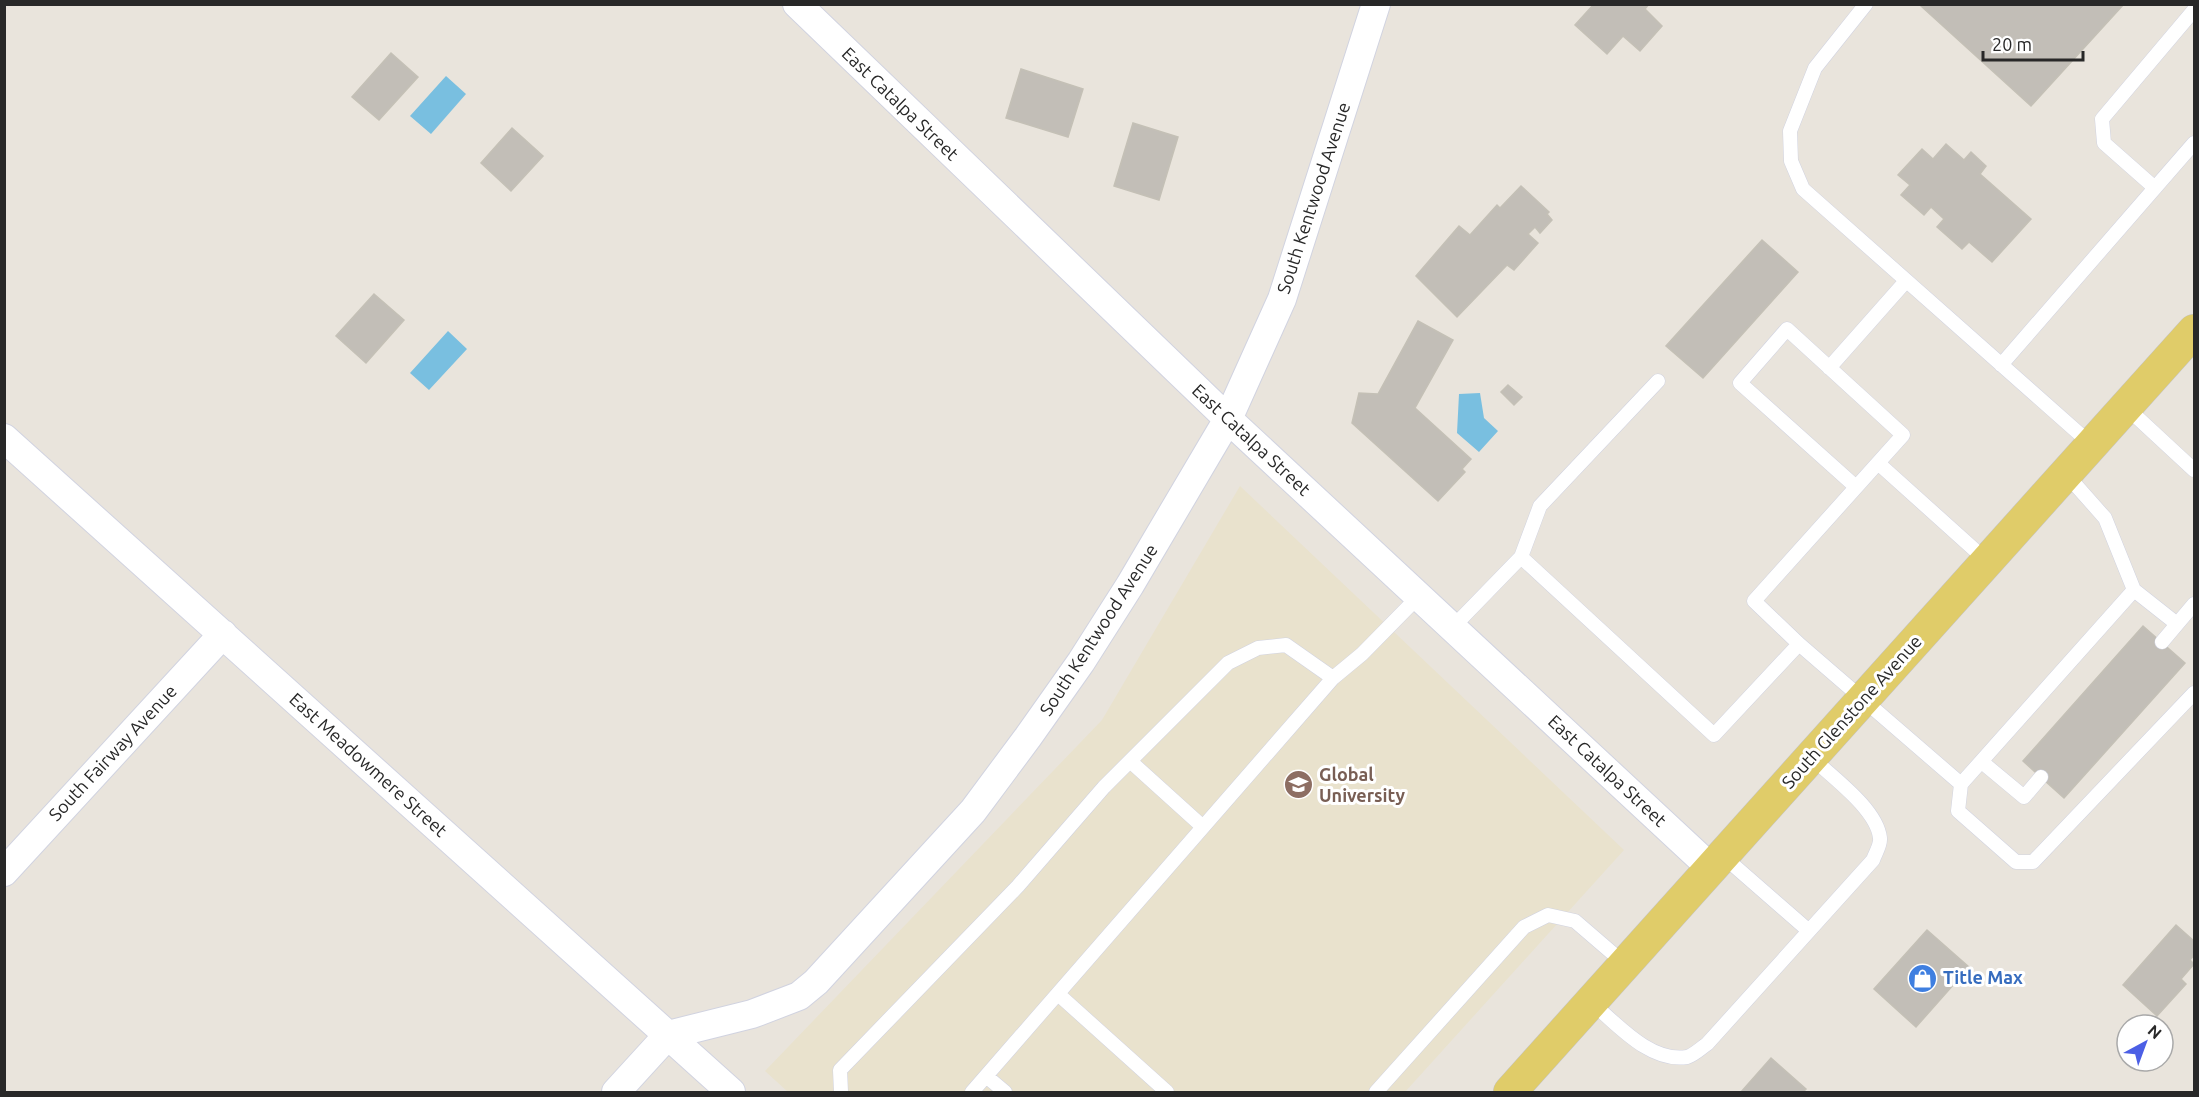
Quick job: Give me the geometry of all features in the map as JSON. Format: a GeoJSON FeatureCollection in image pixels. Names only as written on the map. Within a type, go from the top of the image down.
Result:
{"type":"FeatureCollection","features":[{"type":"Feature","properties":{"kind":"main road","name":"South Glenstone Avenue"},"geometry":{"type":"LineString","coordinates":[[1510,1092],[2194,331]]}},
{"type":"Feature","properties":{"kind":"street","name":"East Catalpa Street"},"geometry":{"type":"LineString","coordinates":[[797,4],[1228,419],[1453,627],[1717,862]]}},
{"type":"Feature","properties":{"kind":"street","name":"South Kentwood Avenue"},"geometry":{"type":"LineString","coordinates":[[668,1035],[752,1014],[799,996],[816,982],[973,811],[1081,662],[1130,585],[1228,419],[1282,299],[1376,4]]}},
{"type":"Feature","properties":{"kind":"street","name":"East Meadowmere Street"},"geometry":{"type":"LineString","coordinates":[[4,438],[731,1092]]}},
{"type":"Feature","properties":{"kind":"street","name":"South Fairway Avenue"},"geometry":{"type":"LineString","coordinates":[[4,872],[223,634]]}},
{"type":"Feature","properties":{"kind":"street"},"geometry":{"type":"LineString","coordinates":[[616,1092],[668,1035]]}},
{"type":"Feature","properties":{"kind":"lane"},"geometry":{"type":"LineString","coordinates":[[1866,4],[1815,68],[1790,131],[1791,162],[1803,189],[2092,445]]}},
{"type":"Feature","properties":{"kind":"lane"},"geometry":{"type":"LineString","coordinates":[[2155,188],[2104,143],[2102,119],[2194,10]]}},
{"type":"Feature","properties":{"kind":"lane"},"geometry":{"type":"LineString","coordinates":[[2001,365],[2194,143]]}},
{"type":"Feature","properties":{"kind":"lane"},"geometry":{"type":"LineString","coordinates":[[1829,368],[1906,280]]}},
{"type":"Feature","properties":{"kind":"lane"},"geometry":{"type":"LineString","coordinates":[[1856,488],[1740,382],[1787,329],[1903,435],[1856,488],[1754,601],[1799,644],[1961,784]]}},
{"type":"Feature","properties":{"kind":"lane"},"geometry":{"type":"LineString","coordinates":[[1453,627],[1521,557],[1540,506],[1658,381]]}},
{"type":"Feature","properties":{"kind":"lane"},"geometry":{"type":"LineString","coordinates":[[2126,407],[2194,470]]}},
{"type":"Feature","properties":{"kind":"lane"},"geometry":{"type":"LineString","coordinates":[[1878,463],[1987,561]]}},
{"type":"Feature","properties":{"kind":"lane"},"geometry":{"type":"LineString","coordinates":[[2066,474],[2105,518],[2134,590],[2177,624]]}},
{"type":"Feature","properties":{"kind":"lane"},"geometry":{"type":"LineString","coordinates":[[1521,557],[1714,735],[1799,644]]}},
{"type":"Feature","properties":{"kind":"lane"},"geometry":{"type":"LineString","coordinates":[[2134,590],[1961,784],[1958,811],[2016,862],[2032,862],[2194,693]]}},
{"type":"Feature","properties":{"kind":"lane"},"geometry":{"type":"LineString","coordinates":[[972,1092],[1333,678],[1362,654],[1419,596]]}},
{"type":"Feature","properties":{"kind":"lane"},"geometry":{"type":"LineString","coordinates":[[2162,642],[2194,604]]}},
{"type":"Feature","properties":{"kind":"lane"},"geometry":{"type":"LineString","coordinates":[[842,1092],[840,1070],[1017,886],[1104,787],[1228,663],[1258,648],[1286,645],[1333,678]]}},
{"type":"Feature","properties":{"kind":"lane"},"geometry":{"type":"LineString","coordinates":[[1591,1002],[1643,1046],[1669,1057],[1689,1056],[1707,1044],[1873,860],[1881,840],[1874,821],[1862,804],[1811,757]]}},
{"type":"Feature","properties":{"kind":"lane"},"geometry":{"type":"LineString","coordinates":[[1130,761],[1203,827]]}},
{"type":"Feature","properties":{"kind":"lane"},"geometry":{"type":"LineString","coordinates":[[1982,762],[2024,797],[2041,777]]}},
{"type":"Feature","properties":{"kind":"lane"},"geometry":{"type":"LineString","coordinates":[[1717,862],[1809,931]]}},
{"type":"Feature","properties":{"kind":"lane"},"geometry":{"type":"LineString","coordinates":[[1376,1092],[1524,927],[1548,915],[1575,921],[1625,964]]}},
{"type":"Feature","properties":{"kind":"lane"},"geometry":{"type":"LineString","coordinates":[[1058,994],[1167,1092]]}},
{"type":"Feature","properties":{"kind":"lane"},"geometry":{"type":"LineString","coordinates":[[986,1076],[1005,1092]]}},
{"type":"Feature","properties":{"kind":"shaded area","name":"Global University"},"geometry":{"type":"Polygon","coordinates":[[[1240,486],[1624,850],[1405,1092],[788,1092],[765,1071],[1102,720],[1240,486]]]}},
{"type":"Feature","properties":{"kind":"water"},"geometry":{"type":"Polygon","coordinates":[[[446,76],[466,94],[431,134],[410,116],[446,76]]]}},
{"type":"Feature","properties":{"kind":"water"},"geometry":{"type":"Polygon","coordinates":[[[448,331],[467,349],[429,390],[410,373],[448,331]]]}},
{"type":"Feature","properties":{"kind":"water"},"geometry":{"type":"Polygon","coordinates":[[[1480,393],[1484,418],[1498,431],[1479,452],[1457,433],[1459,394],[1480,393]]]}},
{"type":"Feature","properties":{"kind":"building"},"geometry":{"type":"Polygon","coordinates":[[[1594,4],[1649,4],[1645,9],[1662,26],[1640,51],[1623,36],[1607,54],[1575,25],[1594,4]]]}},
{"type":"Feature","properties":{"kind":"building"},"geometry":{"type":"Polygon","coordinates":[[[1923,4],[2124,4],[2031,106],[1921,6],[1923,4]]]}},
{"type":"Feature","properties":{"kind":"building"},"geometry":{"type":"Polygon","coordinates":[[[391,53],[418,77],[379,120],[352,97],[391,53]]]}},
{"type":"Feature","properties":{"kind":"building"},"geometry":{"type":"Polygon","coordinates":[[[1021,69],[1083,89],[1068,137],[1006,118],[1021,69]]]}},
{"type":"Feature","properties":{"kind":"building"},"geometry":{"type":"Polygon","coordinates":[[[1133,123],[1178,137],[1159,200],[1114,186],[1133,123]]]}},
{"type":"Feature","properties":{"kind":"building"},"geometry":{"type":"Polygon","coordinates":[[[512,128],[543,156],[511,191],[481,163],[512,128]]]}},
{"type":"Feature","properties":{"kind":"building"},"geometry":{"type":"Polygon","coordinates":[[[1946,144],[1964,160],[1971,152],[1986,166],[1980,174],[2031,219],[1992,262],[1969,242],[1962,249],[1937,227],[1944,219],[1931,207],[1924,215],[1901,195],[1910,185],[1898,175],[1922,149],[1933,159],[1946,144]]]}},
{"type":"Feature","properties":{"kind":"building"},"geometry":{"type":"Polygon","coordinates":[[[1521,186],[1549,212],[1547,214],[1552,220],[1540,233],[1535,227],[1528,234],[1538,243],[1514,270],[1507,265],[1457,317],[1416,276],[1459,226],[1470,235],[1497,205],[1500,208],[1521,186]]]}},
{"type":"Feature","properties":{"kind":"building"},"geometry":{"type":"Polygon","coordinates":[[[1762,240],[1798,272],[1703,378],[1666,346],[1762,240]]]}},
{"type":"Feature","properties":{"kind":"building"},"geometry":{"type":"Polygon","coordinates":[[[374,294],[404,320],[366,363],[336,336],[374,294]]]}},
{"type":"Feature","properties":{"kind":"building"},"geometry":{"type":"Polygon","coordinates":[[[1418,321],[1453,340],[1415,408],[1471,459],[1462,469],[1465,472],[1438,501],[1352,423],[1359,393],[1378,394],[1418,321]]]}},
{"type":"Feature","properties":{"kind":"building"},"geometry":{"type":"Polygon","coordinates":[[[1508,385],[1522,397],[1514,405],[1501,392],[1508,385]]]}},
{"type":"Feature","properties":{"kind":"building"},"geometry":{"type":"Polygon","coordinates":[[[2143,626],[2185,663],[2064,798],[2023,761],[2143,626]]]}},
{"type":"Feature","properties":{"kind":"building"},"geometry":{"type":"Polygon","coordinates":[[[2176,925],[2194,941],[2194,955],[2190,960],[2194,964],[2181,979],[2186,984],[2160,1013],[2154,1013],[2123,985],[2176,925]]]}},
{"type":"Feature","properties":{"kind":"building","name":"Title Max"},"geometry":{"type":"Polygon","coordinates":[[[1927,930],[1969,967],[1916,1027],[1874,989],[1927,930]]]}},
{"type":"Feature","properties":{"kind":"building"},"geometry":{"type":"Polygon","coordinates":[[[1771,1058],[1806,1089],[1803,1092],[1741,1092],[1771,1058]]]}},
{"type":"Feature","properties":{"kind":"place","name":"Global University"},"geometry":{"type":"Point","coordinates":[1298,785]}},
{"type":"Feature","properties":{"kind":"place","name":"Title Max"},"geometry":{"type":"Point","coordinates":[1922,978]}}]}
